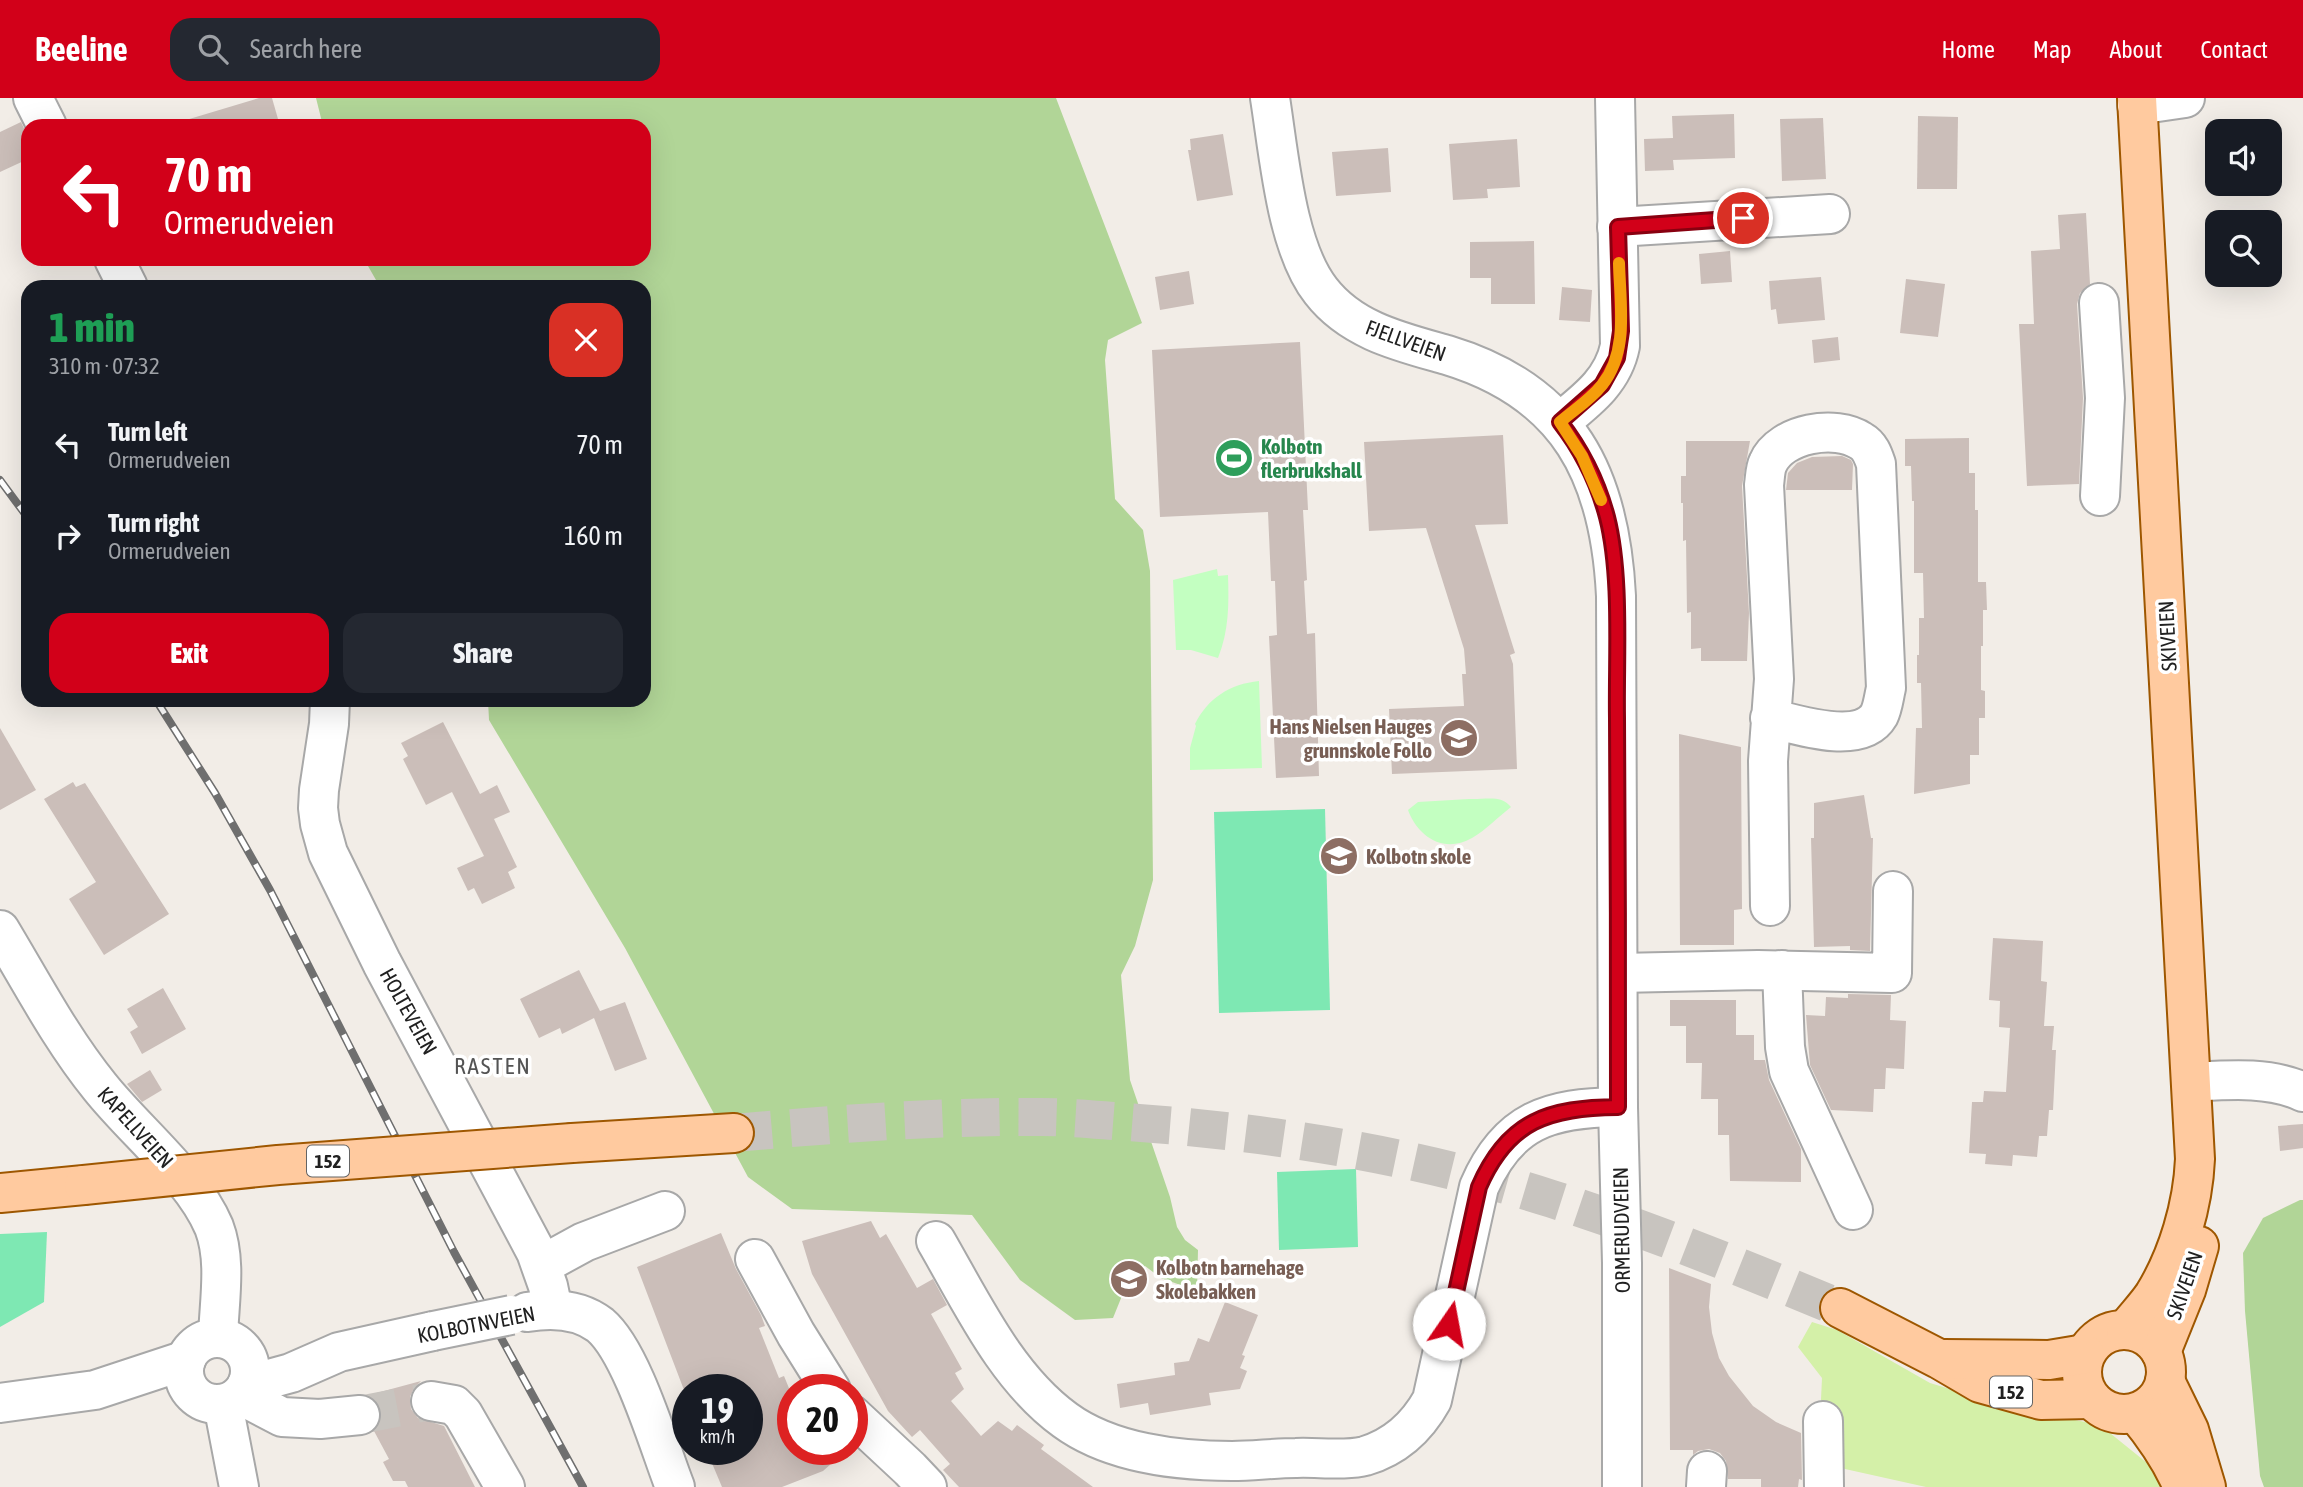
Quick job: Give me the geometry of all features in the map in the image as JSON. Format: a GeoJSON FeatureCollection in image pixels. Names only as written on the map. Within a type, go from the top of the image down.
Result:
{"type":"FeatureCollection","features":[{"type":"Feature","properties":{"kind":"main road","name":"SKIVEIEN"},"geometry":{"type":"LineString","coordinates":[[2137,101],[2194,1175],[2201,1218],[2198,1254],[2163,1367]]}},
{"type":"Feature","properties":{"kind":"main road","name":"152"},"geometry":{"type":"LineString","coordinates":[[0,1193],[278,1165],[734,1133]]}},
{"type":"Feature","properties":{"kind":"main road","name":"SKIVEIEN"},"geometry":{"type":"LineString","coordinates":[[2126,1330],[2154,1295],[2175,1251],[2194,1175]]}},
{"type":"Feature","properties":{"kind":"main road","name":"152"},"geometry":{"type":"LineString","coordinates":[[1840,1308],[1980,1383],[2041,1400],[2091,1399],[2106,1411],[2117,1414],[2136,1413]]}},
{"type":"Feature","properties":{"kind":"main road"},"geometry":{"type":"LineString","coordinates":[[2091,1399],[2082,1377],[2085,1354],[2091,1345],[2105,1334],[2126,1330],[2147,1336],[2189,1430],[2206,1487]]}},
{"type":"Feature","properties":{"kind":"main road","name":"152"},"geometry":{"type":"LineString","coordinates":[[1938,1359],[2039,1361],[2085,1354]]}},
{"type":"Feature","properties":{"kind":"main road"},"geometry":{"type":"LineString","coordinates":[[2163,1367],[2154,1401],[2136,1413],[2158,1440],[2175,1467],[2183,1487]]}},
{"type":"Feature","properties":{"kind":"street"},"geometry":{"type":"LineString","coordinates":[[33,98],[44,119]]}},
{"type":"Feature","properties":{"kind":"street","name":"FJELLVEIEN"},"geometry":{"type":"LineString","coordinates":[[1270,98],[1294,229],[1309,272],[1338,310],[1359,324],[1387,337],[1468,361],[1493,373],[1518,387],[1560,422]]}},
{"type":"Feature","properties":{"kind":"street"},"geometry":{"type":"LineString","coordinates":[[1560,422],[1602,385],[1617,358],[1621,331],[1615,98]]}},
{"type":"Feature","properties":{"kind":"street"},"geometry":{"type":"LineString","coordinates":[[2137,101],[2185,98]]}},
{"type":"Feature","properties":{"kind":"street"},"geometry":{"type":"LineString","coordinates":[[1618,227],[1830,214]]}},
{"type":"Feature","properties":{"kind":"street"},"geometry":{"type":"LineString","coordinates":[[2099,303],[2105,398],[2100,496]]}},
{"type":"Feature","properties":{"kind":"street"},"geometry":{"type":"LineString","coordinates":[[2105,398],[2154,395]]}},
{"type":"Feature","properties":{"kind":"street","name":"ORMERUDVEIEN"},"geometry":{"type":"LineString","coordinates":[[1560,422],[1582,456],[1598,491],[1607,516],[1614,553],[1622,1487]]}},
{"type":"Feature","properties":{"kind":"street"},"geometry":{"type":"LineString","coordinates":[[1770,718],[1804,727],[1841,732],[1859,730],[1871,724],[1880,714],[1886,688],[1876,464],[1871,450],[1861,441],[1842,433],[1817,432],[1780,448],[1768,462],[1764,485],[1774,679],[1770,718],[1768,761],[1770,906]]}},
{"type":"Feature","properties":{"kind":"street","name":"HOLTEVEIEN"},"geometry":{"type":"LineString","coordinates":[[330,707],[318,808],[328,853],[382,963],[446,1079],[542,1265],[553,1310]]}},
{"type":"Feature","properties":{"kind":"street"},"geometry":{"type":"LineString","coordinates":[[1619,973],[1766,962],[1892,973],[1892,891]]}},
{"type":"Feature","properties":{"kind":"street","name":"KAPELLVEIEN"},"geometry":{"type":"LineString","coordinates":[[0,930],[84,1066],[131,1124],[183,1178],[206,1211],[220,1250],[228,1379]]}},
{"type":"Feature","properties":{"kind":"street"},"geometry":{"type":"LineString","coordinates":[[1766,962],[1789,1071],[1853,1210]]}},
{"type":"Feature","properties":{"kind":"street"},"geometry":{"type":"LineString","coordinates":[[2191,1082],[2259,1081],[2303,1092]]}},
{"type":"Feature","properties":{"kind":"street"},"geometry":{"type":"LineString","coordinates":[[936,1241],[1005,1355],[1048,1407],[1081,1432],[1135,1449],[1205,1460],[1362,1457],[1405,1435],[1419,1421],[1432,1400],[1477,1199],[1488,1167],[1516,1132],[1529,1123],[1571,1109],[1618,1107]]}},
{"type":"Feature","properties":{"kind":"street"},"geometry":{"type":"LineString","coordinates":[[542,1265],[584,1242],[665,1211]]}},
{"type":"Feature","properties":{"kind":"street"},"geometry":{"type":"LineString","coordinates":[[755,1259],[821,1374]]}},
{"type":"Feature","properties":{"kind":"street","name":"KOLBOTNVEIEN"},"geometry":{"type":"LineString","coordinates":[[95,1390],[186,1360],[198,1344],[228,1379],[314,1350],[340,1352],[511,1315],[553,1310],[583,1315],[599,1325],[622,1353],[675,1487]]}},
{"type":"Feature","properties":{"kind":"street"},"geometry":{"type":"LineString","coordinates":[[228,1379],[239,1487]]}},
{"type":"Feature","properties":{"kind":"street"},"geometry":{"type":"LineString","coordinates":[[0,1403],[95,1390],[129,1397],[228,1379],[282,1417],[320,1419],[360,1415]]}},
{"type":"Feature","properties":{"kind":"street"},"geometry":{"type":"LineString","coordinates":[[431,1401],[454,1405],[463,1414],[505,1487]]}},
{"type":"Feature","properties":{"kind":"street"},"geometry":{"type":"LineString","coordinates":[[1823,1421],[1824,1487]]}},
{"type":"Feature","properties":{"kind":"street"},"geometry":{"type":"LineString","coordinates":[[868,1430],[927,1487]]}},
{"type":"Feature","properties":{"kind":"green space"},"geometry":{"type":"Polygon","coordinates":[[[316,98],[1056,98],[1142,323],[1108,340],[1105,360],[1115,499],[1143,530],[1150,571],[1153,880],[1135,946],[1121,975],[1130,1080],[1170,1197],[1177,1227],[1185,1240],[1198,1250],[1197,1291],[1161,1278],[1145,1266],[1128,1281],[1113,1318],[1075,1320],[1020,1280],[972,1215],[792,1209],[748,1177],[625,948],[489,720],[488,707],[651,707],[651,280],[376,280],[368,266],[651,266],[651,119],[321,119],[316,98]]]}},
{"type":"Feature","properties":{"kind":"green space"},"geometry":{"type":"Polygon","coordinates":[[[1217,569],[1218,576],[1228,575],[1226,628],[1218,658],[1191,650],[1176,650],[1173,580],[1217,569]]]}},
{"type":"Feature","properties":{"kind":"green space"},"geometry":{"type":"Polygon","coordinates":[[[1259,681],[1262,768],[1190,770],[1190,748],[1195,724],[1206,707],[1229,689],[1259,681]]]}},
{"type":"Feature","properties":{"kind":"green space"},"geometry":{"type":"Polygon","coordinates":[[[1497,799],[1511,807],[1477,835],[1452,844],[1433,840],[1425,835],[1412,820],[1408,810],[1418,802],[1497,799]]]}},
{"type":"Feature","properties":{"kind":"green space"},"geometry":{"type":"Polygon","coordinates":[[[1325,809],[1330,1010],[1219,1013],[1214,812],[1325,809]]]}},
{"type":"Feature","properties":{"kind":"green space"},"geometry":{"type":"Polygon","coordinates":[[[1356,1169],[1358,1247],[1279,1250],[1277,1172],[1356,1169]]]}},
{"type":"Feature","properties":{"kind":"green space"},"geometry":{"type":"Polygon","coordinates":[[[2303,1200],[2303,1487],[2264,1487],[2260,1476],[2245,1311],[2243,1253],[2263,1218],[2303,1200]]]}},
{"type":"Feature","properties":{"kind":"green space"},"geometry":{"type":"Polygon","coordinates":[[[47,1232],[44,1302],[0,1327],[0,1234],[47,1232]]]}},
{"type":"Feature","properties":{"kind":"green space"},"geometry":{"type":"Polygon","coordinates":[[[1812,1322],[1837,1330],[1930,1383],[2006,1406],[2100,1425],[2157,1471],[2163,1487],[1926,1487],[1818,1463],[1822,1378],[1798,1347],[1812,1322]]]}},
{"type":"Feature","properties":{"kind":"building"},"geometry":{"type":"Polygon","coordinates":[[[259,98],[272,98],[278,119],[189,119],[259,98]]]}},
{"type":"Feature","properties":{"kind":"building"},"geometry":{"type":"Polygon","coordinates":[[[1734,114],[1735,158],[1673,160],[1674,170],[1645,171],[1644,139],[1673,138],[1672,116],[1734,114]]]}},
{"type":"Feature","properties":{"kind":"building"},"geometry":{"type":"Polygon","coordinates":[[[1918,116],[1958,117],[1957,189],[1917,189],[1918,116]]]}},
{"type":"Feature","properties":{"kind":"building"},"geometry":{"type":"Polygon","coordinates":[[[1823,118],[1826,179],[1782,181],[1780,119],[1823,118]]]}},
{"type":"Feature","properties":{"kind":"building"},"geometry":{"type":"Polygon","coordinates":[[[21,122],[21,162],[0,172],[0,132],[21,122]]]}},
{"type":"Feature","properties":{"kind":"building"},"geometry":{"type":"Polygon","coordinates":[[[1223,134],[1233,195],[1197,201],[1188,150],[1191,150],[1190,139],[1223,134]]]}},
{"type":"Feature","properties":{"kind":"building"},"geometry":{"type":"Polygon","coordinates":[[[1517,139],[1520,187],[1487,189],[1488,198],[1453,200],[1449,144],[1517,139]]]}},
{"type":"Feature","properties":{"kind":"building"},"geometry":{"type":"Polygon","coordinates":[[[1388,148],[1391,192],[1336,196],[1332,152],[1388,148]]]}},
{"type":"Feature","properties":{"kind":"building"},"geometry":{"type":"Polygon","coordinates":[[[2086,213],[2090,284],[2080,293],[2077,304],[2083,398],[2079,484],[2027,486],[2019,324],[2034,324],[2031,251],[2060,249],[2058,215],[2086,213]]]}},
{"type":"Feature","properties":{"kind":"building"},"geometry":{"type":"Polygon","coordinates":[[[1534,241],[1535,304],[1491,304],[1491,278],[1470,278],[1470,242],[1534,241]]]}},
{"type":"Feature","properties":{"kind":"building"},"geometry":{"type":"Polygon","coordinates":[[[1730,251],[1732,282],[1701,284],[1699,254],[1730,251]]]}},
{"type":"Feature","properties":{"kind":"building"},"geometry":{"type":"Polygon","coordinates":[[[1189,271],[1194,304],[1160,310],[1155,277],[1189,271]]]}},
{"type":"Feature","properties":{"kind":"building"},"geometry":{"type":"Polygon","coordinates":[[[1821,277],[1825,320],[1778,324],[1776,309],[1771,310],[1769,281],[1821,277]]]}},
{"type":"Feature","properties":{"kind":"building"},"geometry":{"type":"Polygon","coordinates":[[[1906,279],[1945,284],[1938,337],[1900,333],[1906,279]]]}},
{"type":"Feature","properties":{"kind":"building"},"geometry":{"type":"Polygon","coordinates":[[[1562,287],[1592,290],[1590,322],[1559,320],[1562,287]]]}},
{"type":"Feature","properties":{"kind":"building"},"geometry":{"type":"Polygon","coordinates":[[[1838,337],[1840,360],[1814,363],[1812,340],[1838,337]]]}},
{"type":"Feature","properties":{"kind":"building"},"geometry":{"type":"Polygon","coordinates":[[[1300,342],[1308,510],[1303,510],[1307,580],[1304,581],[1307,634],[1315,633],[1319,776],[1276,778],[1269,636],[1277,635],[1268,512],[1160,517],[1152,350],[1300,342]]]}},
{"type":"Feature","properties":{"kind":"building"},"geometry":{"type":"Polygon","coordinates":[[[1503,435],[1508,524],[1475,525],[1515,653],[1510,655],[1513,664],[1517,769],[1392,774],[1389,709],[1464,706],[1464,649],[1426,528],[1369,531],[1364,442],[1503,435]]]}},
{"type":"Feature","properties":{"kind":"building"},"geometry":{"type":"Polygon","coordinates":[[[1969,438],[1969,473],[1975,473],[1975,510],[1978,510],[1978,582],[1986,582],[1987,610],[1983,610],[1981,646],[1981,690],[1985,691],[1985,718],[1979,718],[1979,755],[1970,755],[1970,784],[1914,794],[1916,728],[1922,728],[1917,655],[1919,618],[1924,618],[1923,573],[1914,573],[1914,501],[1911,466],[1905,466],[1905,439],[1969,438]]]}},
{"type":"Feature","properties":{"kind":"building"},"geometry":{"type":"Polygon","coordinates":[[[1686,441],[1750,441],[1742,486],[1749,613],[1747,661],[1701,661],[1701,648],[1691,649],[1691,612],[1687,613],[1686,540],[1683,541],[1681,503],[1681,476],[1686,476],[1686,441]]]}},
{"type":"Feature","properties":{"kind":"building"},"geometry":{"type":"Polygon","coordinates":[[[1842,456],[1853,464],[1852,490],[1786,490],[1788,473],[1797,463],[1812,457],[1842,456]]]}},
{"type":"Feature","properties":{"kind":"building"},"geometry":{"type":"Polygon","coordinates":[[[443,722],[480,794],[497,785],[510,812],[494,819],[517,867],[508,872],[515,888],[482,904],[474,888],[468,891],[457,868],[484,856],[452,792],[426,805],[403,759],[408,756],[401,743],[443,722]]]}},
{"type":"Feature","properties":{"kind":"building"},"geometry":{"type":"Polygon","coordinates":[[[0,728],[36,790],[0,810],[0,728]]]}},
{"type":"Feature","properties":{"kind":"building"},"geometry":{"type":"Polygon","coordinates":[[[1679,734],[1741,747],[1742,909],[1734,910],[1734,945],[1680,945],[1679,734]]]}},
{"type":"Feature","properties":{"kind":"building"},"geometry":{"type":"Polygon","coordinates":[[[73,782],[76,787],[85,783],[169,914],[104,955],[69,899],[96,882],[44,799],[73,782]]]}},
{"type":"Feature","properties":{"kind":"building"},"geometry":{"type":"Polygon","coordinates":[[[1864,795],[1873,838],[1870,951],[1850,950],[1850,946],[1814,947],[1811,838],[1814,838],[1814,803],[1864,795]]]}},
{"type":"Feature","properties":{"kind":"building"},"geometry":{"type":"Polygon","coordinates":[[[1993,938],[2043,941],[2041,981],[2047,982],[2044,1026],[2054,1026],[2052,1050],[2056,1050],[2053,1110],[2049,1110],[2047,1136],[2039,1136],[2037,1157],[2013,1155],[2012,1166],[1985,1164],[1986,1154],[1969,1153],[1972,1102],[1983,1102],[1984,1091],[2006,1092],[2010,1028],[1999,1027],[2000,1001],[1989,1000],[1993,938]]]}},
{"type":"Feature","properties":{"kind":"building"},"geometry":{"type":"Polygon","coordinates":[[[579,970],[600,1011],[625,1002],[647,1059],[615,1071],[594,1018],[562,1034],[560,1028],[539,1038],[520,999],[579,970]]]}},
{"type":"Feature","properties":{"kind":"building"},"geometry":{"type":"Polygon","coordinates":[[[163,988],[186,1029],[142,1054],[130,1032],[138,1027],[127,1009],[163,988]]]}},
{"type":"Feature","properties":{"kind":"building"},"geometry":{"type":"Polygon","coordinates":[[[1848,994],[1891,995],[1890,1020],[1906,1021],[1904,1069],[1886,1068],[1885,1089],[1874,1089],[1873,1112],[1831,1110],[1810,1065],[1806,1015],[1825,1016],[1826,997],[1848,998],[1848,994]]]}},
{"type":"Feature","properties":{"kind":"building"},"geometry":{"type":"Polygon","coordinates":[[[1670,1000],[1736,1000],[1736,1035],[1754,1035],[1754,1060],[1765,1060],[1769,1080],[1801,1149],[1801,1182],[1730,1181],[1729,1135],[1718,1135],[1718,1099],[1701,1099],[1702,1063],[1686,1063],[1686,1026],[1670,1026],[1670,1000]]]}},
{"type":"Feature","properties":{"kind":"building"},"geometry":{"type":"Polygon","coordinates":[[[150,1070],[162,1090],[142,1102],[127,1084],[150,1070]]]}},
{"type":"Feature","properties":{"kind":"building"},"geometry":{"type":"Polygon","coordinates":[[[2303,1124],[2303,1148],[2280,1151],[2278,1126],[2303,1124]]]}},
{"type":"Feature","properties":{"kind":"building"},"geometry":{"type":"Polygon","coordinates":[[[871,1221],[880,1238],[886,1234],[917,1288],[933,1279],[947,1305],[931,1314],[962,1369],[955,1373],[964,1389],[951,1401],[981,1436],[998,1421],[1012,1431],[1017,1425],[1044,1445],[1041,1449],[1093,1487],[959,1487],[943,1470],[950,1464],[920,1430],[912,1437],[888,1411],[812,1274],[802,1241],[871,1221]]]}},
{"type":"Feature","properties":{"kind":"building"},"geometry":{"type":"Polygon","coordinates":[[[721,1233],[736,1269],[761,1315],[765,1326],[759,1328],[777,1374],[777,1465],[830,1465],[823,1471],[782,1487],[722,1487],[713,1465],[763,1465],[763,1374],[678,1374],[637,1267],[721,1233]]]}},
{"type":"Feature","properties":{"kind":"building"},"geometry":{"type":"Polygon","coordinates":[[[1669,1268],[1711,1284],[1709,1307],[1712,1333],[1719,1358],[1729,1376],[1753,1406],[1776,1422],[1801,1433],[1802,1480],[1799,1479],[1798,1487],[1761,1487],[1761,1479],[1728,1479],[1726,1461],[1720,1453],[1709,1449],[1693,1455],[1693,1450],[1670,1450],[1669,1268]]]}},
{"type":"Feature","properties":{"kind":"building"},"geometry":{"type":"Polygon","coordinates":[[[1225,1302],[1258,1315],[1242,1355],[1245,1356],[1240,1368],[1247,1371],[1240,1389],[1209,1393],[1211,1405],[1150,1415],[1148,1403],[1120,1408],[1117,1384],[1175,1375],[1174,1363],[1189,1361],[1198,1338],[1209,1342],[1225,1302]]]}},
{"type":"Feature","properties":{"kind":"building"},"geometry":{"type":"Polygon","coordinates":[[[421,1381],[410,1397],[411,1409],[418,1418],[444,1426],[475,1487],[408,1487],[405,1481],[393,1481],[383,1462],[389,1459],[374,1431],[380,1423],[382,1412],[377,1402],[369,1395],[421,1381]]]}},
{"type":"Feature","properties":{"kind":"tunnel"},"geometry":{"type":"LineString","coordinates":[[734,1133],[888,1121],[1041,1117],[1181,1126],[1288,1139],[1395,1158],[1500,1183],[1661,1237],[1840,1308]]}},
{"type":"Feature","properties":{"kind":"tunnel"},"geometry":{"type":"LineString","coordinates":[[360,1415],[431,1401]]}},
{"type":"Feature","properties":{"kind":"railway"},"geometry":{"type":"LineString","coordinates":[[0,480],[21,508]]}},
{"type":"Feature","properties":{"kind":"railway"},"geometry":{"type":"LineString","coordinates":[[160,707],[215,793],[270,890],[454,1252],[583,1487]]}},
{"type":"Feature","properties":{"kind":"slow traffic"},"geometry":{"type":"LineString","coordinates":[[1601,500],[1582,456],[1560,422],[1602,385],[1617,358],[1621,331],[1619,263]]}},
{"type":"Feature","properties":{"kind":"place","name":"Kolbotn flerbrukshall"},"geometry":{"type":"Point","coordinates":[1234,458]}},
{"type":"Feature","properties":{"kind":"place","name":"Hans Nielsen Hauges grunnskole Follo"},"geometry":{"type":"Point","coordinates":[1459,738]}},
{"type":"Feature","properties":{"kind":"place","name":"Kolbotn skole"},"geometry":{"type":"Point","coordinates":[1339,856]}},
{"type":"Feature","properties":{"kind":"place","name":"Kolbotn barnehage Skolebakken"},"geometry":{"type":"Point","coordinates":[1129,1279]}},
{"type":"Feature","properties":{"kind":"district","name":"RASTEN"},"geometry":{"type":"Point","coordinates":[493,1066]}},
{"type":"Feature","properties":{"kind":"route"},"geometry":{"type":"LineString","coordinates":[[1449,1324],[1479,1187],[1488,1167],[1501,1149],[1516,1132],[1529,1123],[1551,1115],[1571,1109],[1618,1107],[1614,553],[1607,516],[1598,491],[1582,456],[1560,422],[1602,385],[1617,358],[1621,331],[1618,227],[1743,218]]}}]}
